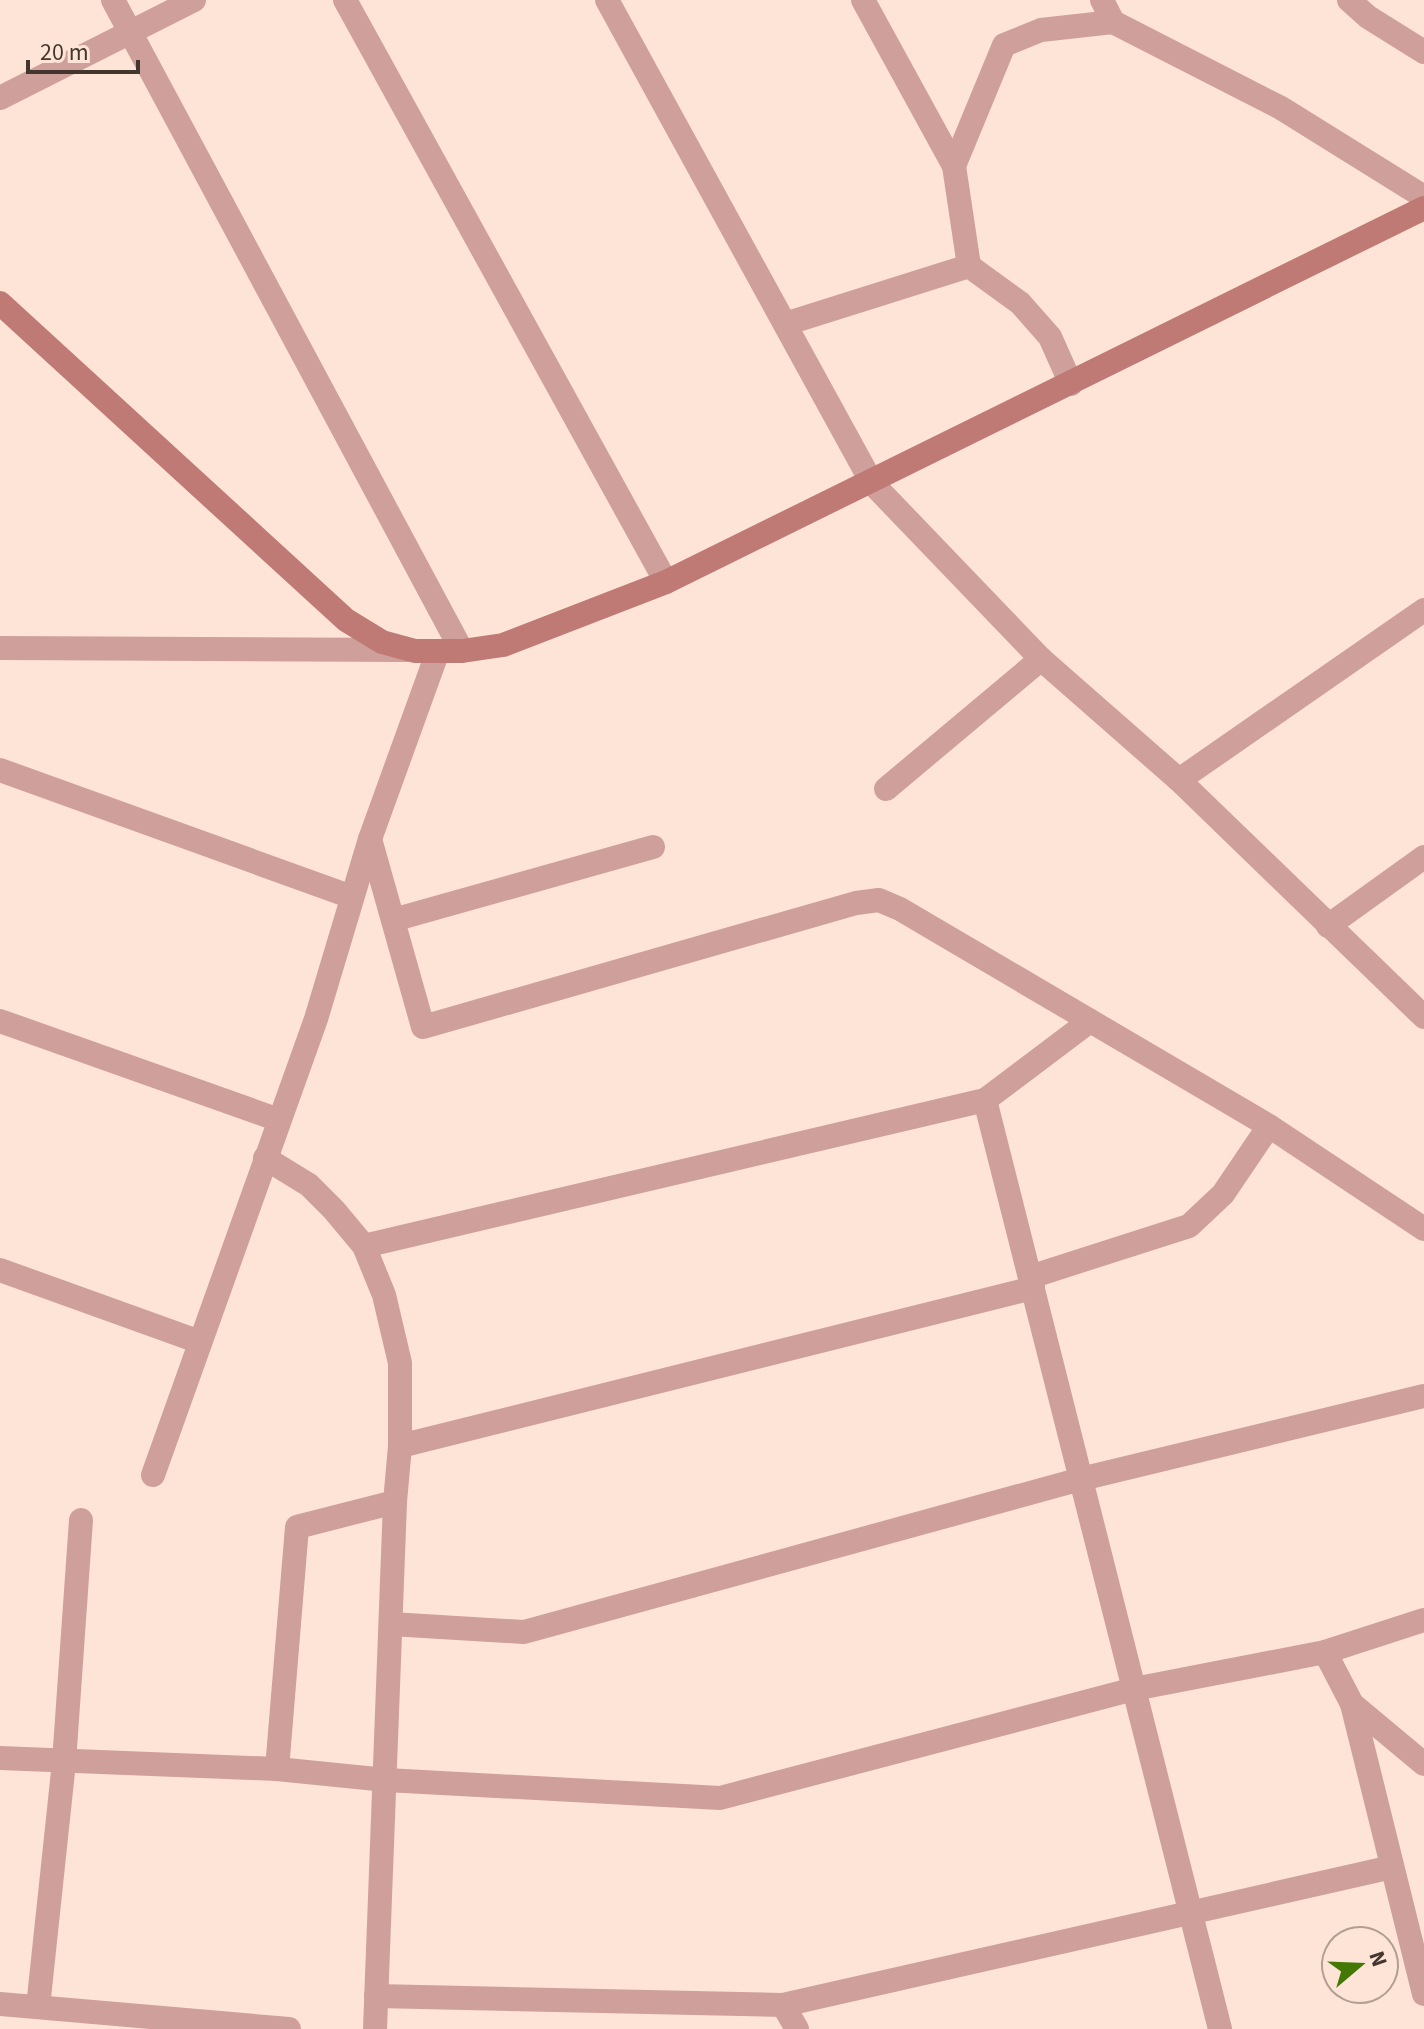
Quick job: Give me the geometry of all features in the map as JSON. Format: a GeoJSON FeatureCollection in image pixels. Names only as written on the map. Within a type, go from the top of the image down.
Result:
{"type":"FeatureCollection","features":[{"type":"Feature","properties":{"kind":"street"},"geometry":{"type":"LineString","coordinates":[[113,0],[438,651],[370,839],[316,1019],[153,1475]]}},
{"type":"Feature","properties":{"kind":"street"},"geometry":{"type":"LineString","coordinates":[[0,98],[194,0]]}},
{"type":"Feature","properties":{"kind":"street"},"geometry":{"type":"LineString","coordinates":[[345,0],[666,582]]}},
{"type":"Feature","properties":{"kind":"street"},"geometry":{"type":"LineString","coordinates":[[607,0],[872,483],[1041,659],[1179,780],[1424,1017]]}},
{"type":"Feature","properties":{"kind":"street"},"geometry":{"type":"LineString","coordinates":[[863,0],[954,166],[969,266],[1020,303],[1050,337],[1071,384]]}},
{"type":"Feature","properties":{"kind":"street"},"geometry":{"type":"LineString","coordinates":[[1102,0],[1113,22]]}},
{"type":"Feature","properties":{"kind":"street"},"geometry":{"type":"LineString","coordinates":[[1349,0],[1368,17],[1424,52]]}},
{"type":"Feature","properties":{"kind":"street"},"geometry":{"type":"LineString","coordinates":[[954,166],[1004,45],[1041,30],[1113,22],[1281,108],[1424,197]]}},
{"type":"Feature","properties":{"kind":"street"},"geometry":{"type":"LineString","coordinates":[[0,648],[438,651],[503,645],[666,582],[1424,208]]}},
{"type":"Feature","properties":{"kind":"street"},"geometry":{"type":"LineString","coordinates":[[785,324],[969,266]]}},
{"type":"Feature","properties":{"kind":"street"},"geometry":{"type":"LineString","coordinates":[[0,303],[346,620],[382,642],[438,651]]}},
{"type":"Feature","properties":{"kind":"street"},"geometry":{"type":"LineString","coordinates":[[1179,780],[1424,610]]}},
{"type":"Feature","properties":{"kind":"street"},"geometry":{"type":"LineString","coordinates":[[886,789],[1041,659]]}},
{"type":"Feature","properties":{"kind":"street"},"geometry":{"type":"LineString","coordinates":[[0,770],[352,897]]}},
{"type":"Feature","properties":{"kind":"street"},"geometry":{"type":"LineString","coordinates":[[370,839],[423,1027],[856,903],[879,900],[900,909],[1269,1126],[1424,1229]]}},
{"type":"Feature","properties":{"kind":"street"},"geometry":{"type":"LineString","coordinates":[[393,920],[653,847]]}},
{"type":"Feature","properties":{"kind":"street"},"geometry":{"type":"LineString","coordinates":[[1328,926],[1424,857]]}},
{"type":"Feature","properties":{"kind":"street"},"geometry":{"type":"LineString","coordinates":[[0,1021],[279,1120]]}},
{"type":"Feature","properties":{"kind":"street"},"geometry":{"type":"LineString","coordinates":[[364,1246],[985,1100],[1090,1021]]}},
{"type":"Feature","properties":{"kind":"street"},"geometry":{"type":"LineString","coordinates":[[985,1100],[1220,2029]]}},
{"type":"Feature","properties":{"kind":"street"},"geometry":{"type":"LineString","coordinates":[[400,1446],[1031,1283],[1189,1226],[1223,1194],[1269,1126]]}},
{"type":"Feature","properties":{"kind":"street"},"geometry":{"type":"LineString","coordinates":[[265,1158],[309,1185],[364,1246],[384,1295],[400,1363],[400,1446],[395,1502],[375,2029]]}},
{"type":"Feature","properties":{"kind":"street"},"geometry":{"type":"LineString","coordinates":[[0,1270],[200,1342]]}},
{"type":"Feature","properties":{"kind":"street"},"geometry":{"type":"LineString","coordinates":[[391,1624],[524,1632],[1081,1479],[1424,1396]]}},
{"type":"Feature","properties":{"kind":"street"},"geometry":{"type":"LineString","coordinates":[[277,1769],[297,1527],[395,1502]]}},
{"type":"Feature","properties":{"kind":"street"},"geometry":{"type":"LineString","coordinates":[[38,2007],[64,1762],[81,1520]]}},
{"type":"Feature","properties":{"kind":"street"},"geometry":{"type":"LineString","coordinates":[[0,1758],[277,1769],[386,1780],[720,1798],[1134,1689],[1325,1652],[1424,1620]]}},
{"type":"Feature","properties":{"kind":"street"},"geometry":{"type":"LineString","coordinates":[[1325,1652],[1352,1704],[1424,1994]]}},
{"type":"Feature","properties":{"kind":"street"},"geometry":{"type":"LineString","coordinates":[[1352,1704],[1424,1764]]}},
{"type":"Feature","properties":{"kind":"street"},"geometry":{"type":"LineString","coordinates":[[376,1996],[783,2005],[1392,1867]]}},
{"type":"Feature","properties":{"kind":"street"},"geometry":{"type":"LineString","coordinates":[[0,2004],[289,2029]]}},
{"type":"Feature","properties":{"kind":"street"},"geometry":{"type":"LineString","coordinates":[[783,2005],[797,2029]]}}]}
